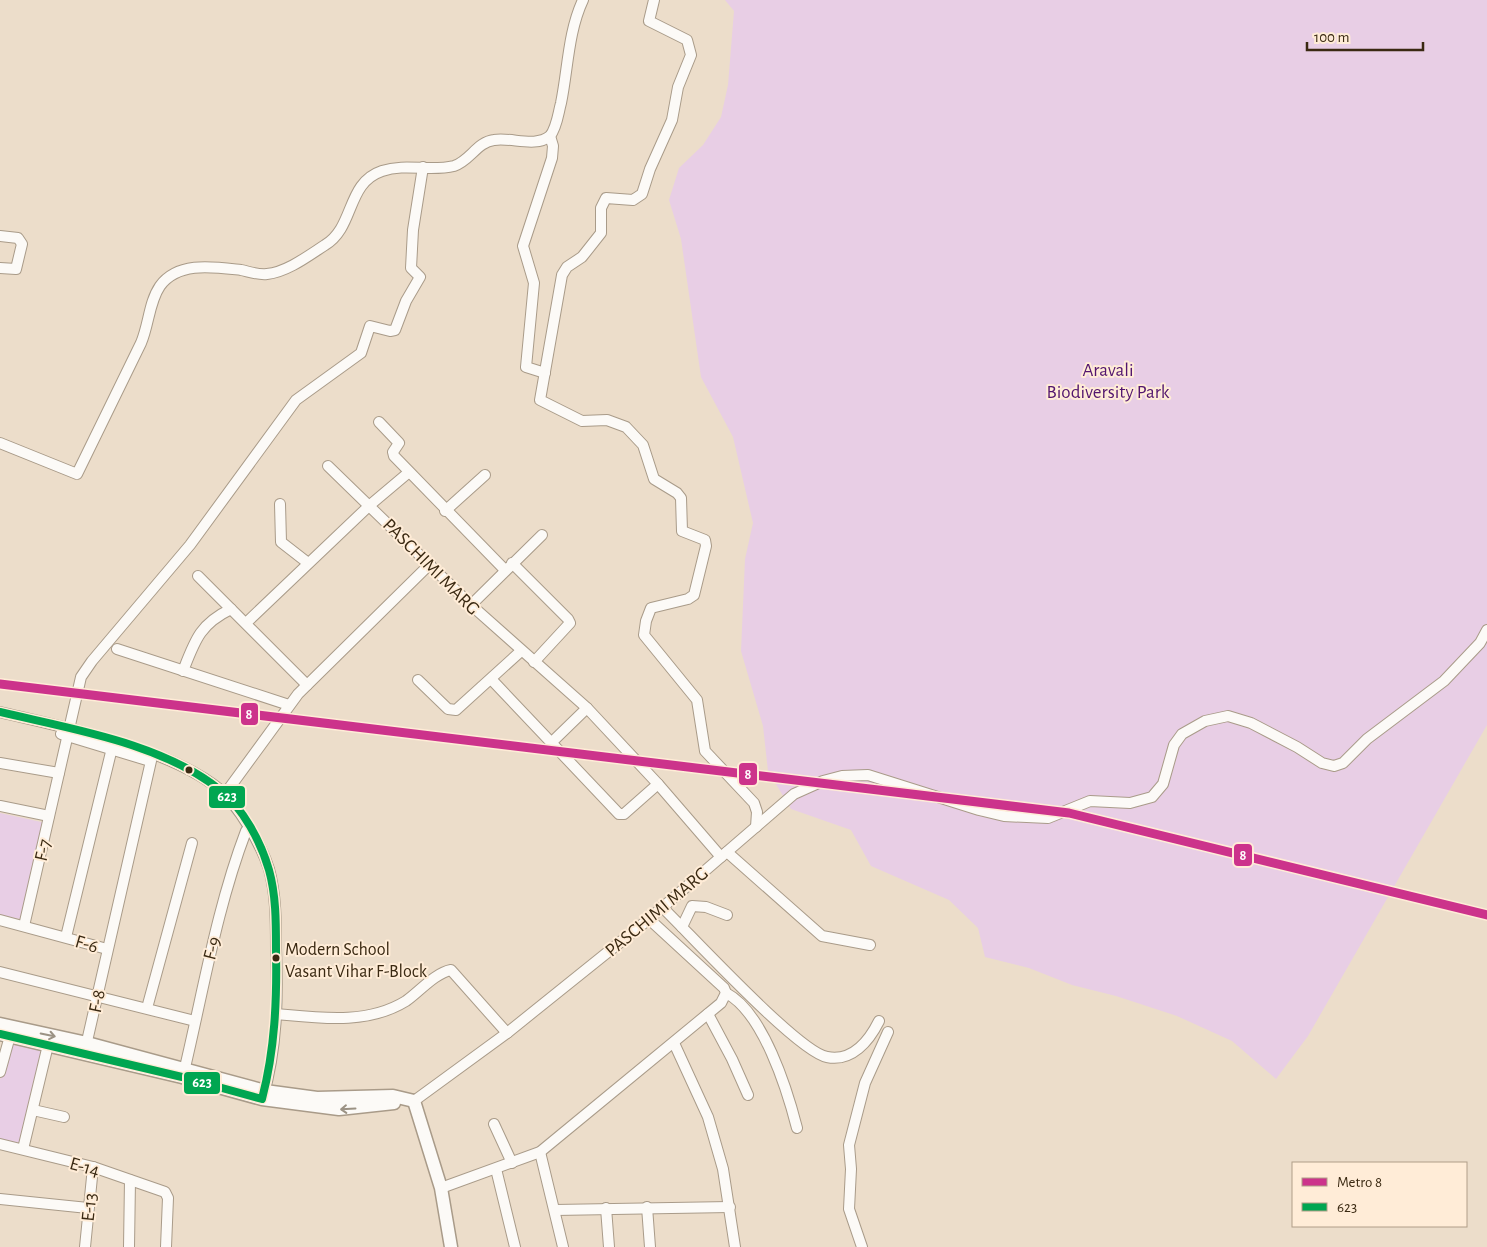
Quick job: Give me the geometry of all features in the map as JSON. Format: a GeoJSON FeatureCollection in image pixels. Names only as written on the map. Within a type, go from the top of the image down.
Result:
{"type":"FeatureCollection","features":[{"type":"Feature","properties":{"kind":"main road"},"geometry":{"type":"LineString","coordinates":[[0,1024],[261,1094],[339,1109],[414,1103],[441,1188],[451,1247]]}},
{"type":"Feature","properties":{"kind":"main road"},"geometry":{"type":"LineString","coordinates":[[5,1035],[48,1045],[86,1048]]}},
{"type":"Feature","properties":{"kind":"street"},"geometry":{"type":"LineString","coordinates":[[0,443],[77,474],[141,343],[149,321],[153,298],[170,275],[177,271],[192,268],[229,269],[261,275],[282,270],[325,245],[339,234],[346,221],[356,191],[365,180],[376,173],[397,167],[455,165],[478,146],[494,140],[539,141],[550,136],[557,122],[567,77],[574,25],[582,0]]}},
{"type":"Feature","properties":{"kind":"street"},"geometry":{"type":"LineString","coordinates":[[654,0],[649,20],[687,40],[691,55],[678,87],[672,120],[650,169],[642,194],[633,200],[606,198],[601,208],[601,233],[582,257],[567,268],[562,276],[540,396],[542,402],[582,421],[607,420],[616,422],[633,432],[643,445],[654,479],[681,498],[682,531],[705,540],[706,546],[694,595],[688,599],[651,608],[646,621],[644,635],[697,700],[705,751],[754,803],[757,812],[756,827]]}},
{"type":"Feature","properties":{"kind":"street"},"geometry":{"type":"LineString","coordinates":[[545,373],[526,368],[534,283],[523,246],[552,158],[553,146],[550,136]]}},
{"type":"Feature","properties":{"kind":"street","name":"F-7"},"geometry":{"type":"LineString","coordinates":[[24,926],[50,816],[77,686],[86,669],[190,545],[296,400],[315,388],[336,370],[352,362],[361,353],[370,326],[390,331],[395,330],[406,301],[420,277],[412,268],[412,258],[413,230],[423,167]]}},
{"type":"Feature","properties":{"kind":"street"},"geometry":{"type":"LineString","coordinates":[[0,236],[18,238],[22,244],[16,269],[0,268]]}},
{"type":"Feature","properties":{"kind":"street"},"geometry":{"type":"LineString","coordinates":[[379,422],[398,443],[393,455],[408,473],[445,510],[568,619],[570,623],[534,662]]}},
{"type":"Feature","properties":{"kind":"street","name":"PASCHIMI MARG"},"geometry":{"type":"LineString","coordinates":[[328,466],[471,605],[587,708],[724,855],[649,919],[452,1075],[449,1081],[414,1103]]}},
{"type":"Feature","properties":{"kind":"street"},"geometry":{"type":"LineString","coordinates":[[246,623],[370,505],[408,473]]}},
{"type":"Feature","properties":{"kind":"street"},"geometry":{"type":"LineString","coordinates":[[445,510],[485,475]]}},
{"type":"Feature","properties":{"kind":"street"},"geometry":{"type":"LineString","coordinates":[[280,504],[282,542],[308,563]]}},
{"type":"Feature","properties":{"kind":"street"},"geometry":{"type":"LineString","coordinates":[[471,605],[508,566],[542,535]]}},
{"type":"Feature","properties":{"kind":"street"},"geometry":{"type":"LineString","coordinates":[[223,796],[288,705],[430,564]]}},
{"type":"Feature","properties":{"kind":"street"},"geometry":{"type":"LineString","coordinates":[[198,576],[307,685]]}},
{"type":"Feature","properties":{"kind":"street"},"geometry":{"type":"LineString","coordinates":[[183,670],[202,629],[209,622],[230,609]]}},
{"type":"Feature","properties":{"kind":"street"},"geometry":{"type":"LineString","coordinates":[[870,945],[822,936],[724,855],[794,794],[823,781],[856,774],[880,778],[918,792],[1004,816],[1048,818],[1090,801],[1130,803],[1142,801],[1152,797],[1163,784],[1174,745],[1182,734],[1205,721],[1219,717],[1228,716],[1250,723],[1297,747],[1322,763],[1334,766],[1343,764],[1367,739],[1444,681],[1480,643],[1487,630]]}},
{"type":"Feature","properties":{"kind":"street"},"geometry":{"type":"LineString","coordinates":[[117,649],[288,705]]}},
{"type":"Feature","properties":{"kind":"street"},"geometry":{"type":"LineString","coordinates":[[418,680],[452,710],[459,708],[521,651]]}},
{"type":"Feature","properties":{"kind":"street"},"geometry":{"type":"LineString","coordinates":[[491,679],[621,815],[658,784]]}},
{"type":"Feature","properties":{"kind":"street"},"geometry":{"type":"LineString","coordinates":[[552,742],[587,708]]}},
{"type":"Feature","properties":{"kind":"street"},"geometry":{"type":"LineString","coordinates":[[0,712],[68,732],[150,761],[203,783],[223,796],[246,830],[265,867],[270,898],[273,1019],[261,1094]]}},
{"type":"Feature","properties":{"kind":"street"},"geometry":{"type":"LineString","coordinates":[[0,718],[131,747],[176,764],[207,780],[247,825],[269,869],[275,902],[277,1014],[261,1094]]}},
{"type":"Feature","properties":{"kind":"street"},"geometry":{"type":"LineString","coordinates":[[66,937],[112,748]]}},
{"type":"Feature","properties":{"kind":"street","name":"F-8"},"geometry":{"type":"LineString","coordinates":[[86,1048],[150,761]]}},
{"type":"Feature","properties":{"kind":"street"},"geometry":{"type":"LineString","coordinates":[[0,763],[59,773]]}},
{"type":"Feature","properties":{"kind":"street"},"geometry":{"type":"LineString","coordinates":[[0,806],[50,816]]}},
{"type":"Feature","properties":{"kind":"street","name":"F-9"},"geometry":{"type":"LineString","coordinates":[[183,1072],[205,971],[246,830]]}},
{"type":"Feature","properties":{"kind":"street"},"geometry":{"type":"LineString","coordinates":[[147,1008],[192,843]]}},
{"type":"Feature","properties":{"kind":"street"},"geometry":{"type":"LineString","coordinates":[[682,927],[692,906],[706,907],[727,915]]}},
{"type":"Feature","properties":{"kind":"street"},"geometry":{"type":"LineString","coordinates":[[662,907],[765,1009],[817,1054],[834,1058],[850,1054],[868,1041],[878,1021]]}},
{"type":"Feature","properties":{"kind":"street"},"geometry":{"type":"LineString","coordinates":[[649,919],[719,983],[726,993],[738,1001],[764,1039],[786,1089],[797,1128]]}},
{"type":"Feature","properties":{"kind":"street","name":"F-6"},"geometry":{"type":"LineString","coordinates":[[0,920],[108,949]]}},
{"type":"Feature","properties":{"kind":"street"},"geometry":{"type":"LineString","coordinates":[[277,1014],[340,1018],[374,1015],[406,1000],[450,970],[507,1033]]}},
{"type":"Feature","properties":{"kind":"street"},"geometry":{"type":"LineString","coordinates":[[0,972],[195,1021]]}},
{"type":"Feature","properties":{"kind":"street"},"geometry":{"type":"LineString","coordinates":[[441,1188],[540,1152],[721,1003],[726,993]]}},
{"type":"Feature","properties":{"kind":"street"},"geometry":{"type":"LineString","coordinates":[[708,1014],[732,1059],[748,1095]]}},
{"type":"Feature","properties":{"kind":"street"},"geometry":{"type":"LineString","coordinates":[[862,1247],[849,1210],[852,1169],[849,1145],[865,1083],[888,1032]]}},
{"type":"Feature","properties":{"kind":"street"},"geometry":{"type":"LineString","coordinates":[[0,1072],[5,1035]]}},
{"type":"Feature","properties":{"kind":"street"},"geometry":{"type":"LineString","coordinates":[[674,1043],[708,1117],[730,1207],[735,1247]]}},
{"type":"Feature","properties":{"kind":"street"},"geometry":{"type":"LineString","coordinates":[[23,1150],[48,1045]]}},
{"type":"Feature","properties":{"kind":"street"},"geometry":{"type":"LineString","coordinates":[[33,1110],[64,1117]]}},
{"type":"Feature","properties":{"kind":"street"},"geometry":{"type":"LineString","coordinates":[[494,1124],[512,1163]]}},
{"type":"Feature","properties":{"kind":"street","name":"E-14"},"geometry":{"type":"LineString","coordinates":[[0,1144],[93,1167],[167,1194],[166,1247]]}},
{"type":"Feature","properties":{"kind":"street"},"geometry":{"type":"LineString","coordinates":[[540,1152],[563,1247]]}},
{"type":"Feature","properties":{"kind":"street","name":"E-13"},"geometry":{"type":"LineString","coordinates":[[85,1247],[93,1167]]}},
{"type":"Feature","properties":{"kind":"street"},"geometry":{"type":"LineString","coordinates":[[496,1169],[515,1247]]}},
{"type":"Feature","properties":{"kind":"street"},"geometry":{"type":"LineString","coordinates":[[129,1247],[130,1180]]}},
{"type":"Feature","properties":{"kind":"street"},"geometry":{"type":"LineString","coordinates":[[0,1199],[88,1208]]}},
{"type":"Feature","properties":{"kind":"street"},"geometry":{"type":"LineString","coordinates":[[647,1207],[650,1247]]}},
{"type":"Feature","properties":{"kind":"street"},"geometry":{"type":"LineString","coordinates":[[555,1210],[730,1207]]}},
{"type":"Feature","properties":{"kind":"street"},"geometry":{"type":"LineString","coordinates":[[606,1208],[609,1247]]}},
{"type":"Feature","properties":{"kind":"green space","name":"Aravali Biodiversity Park"},"geometry":{"type":"Polygon","coordinates":[[[725,0],[1487,0],[1487,725],[1308,1036],[1276,1079],[1232,1041],[1177,1016],[1116,996],[1072,985],[1029,968],[985,957],[978,928],[949,900],[871,866],[851,830],[791,809],[768,771],[763,726],[741,651],[745,559],[753,523],[733,437],[701,377],[681,239],[669,200],[679,168],[703,145],[721,117],[728,85],[734,11],[725,0]]]}},
{"type":"Feature","properties":{"kind":"green space"},"geometry":{"type":"Polygon","coordinates":[[[0,813],[46,823],[25,920],[0,915],[0,813]]]}},
{"type":"Feature","properties":{"kind":"green space"},"geometry":{"type":"Polygon","coordinates":[[[11,1041],[42,1048],[19,1143],[0,1139],[0,1080],[11,1041]]]}},
{"type":"Feature","properties":{"kind":"metro line","name":"8"},"geometry":{"type":"LineString","coordinates":[[0,684],[1069,813],[1487,915]]}},
{"type":"Feature","properties":{"kind":"transit line","name":"623"},"geometry":{"type":"LineString","coordinates":[[0,712],[86,732],[144,749],[171,760],[197,774],[220,790],[244,816],[261,848],[273,889],[276,929],[275,1006],[272,1043],[262,1099],[182,1077],[0,1034]]}},
{"type":"Feature","properties":{"kind":"place","name":"Modern School Vasant Vihar F-Block"},"geometry":{"type":"Point","coordinates":[276,958]}}]}
